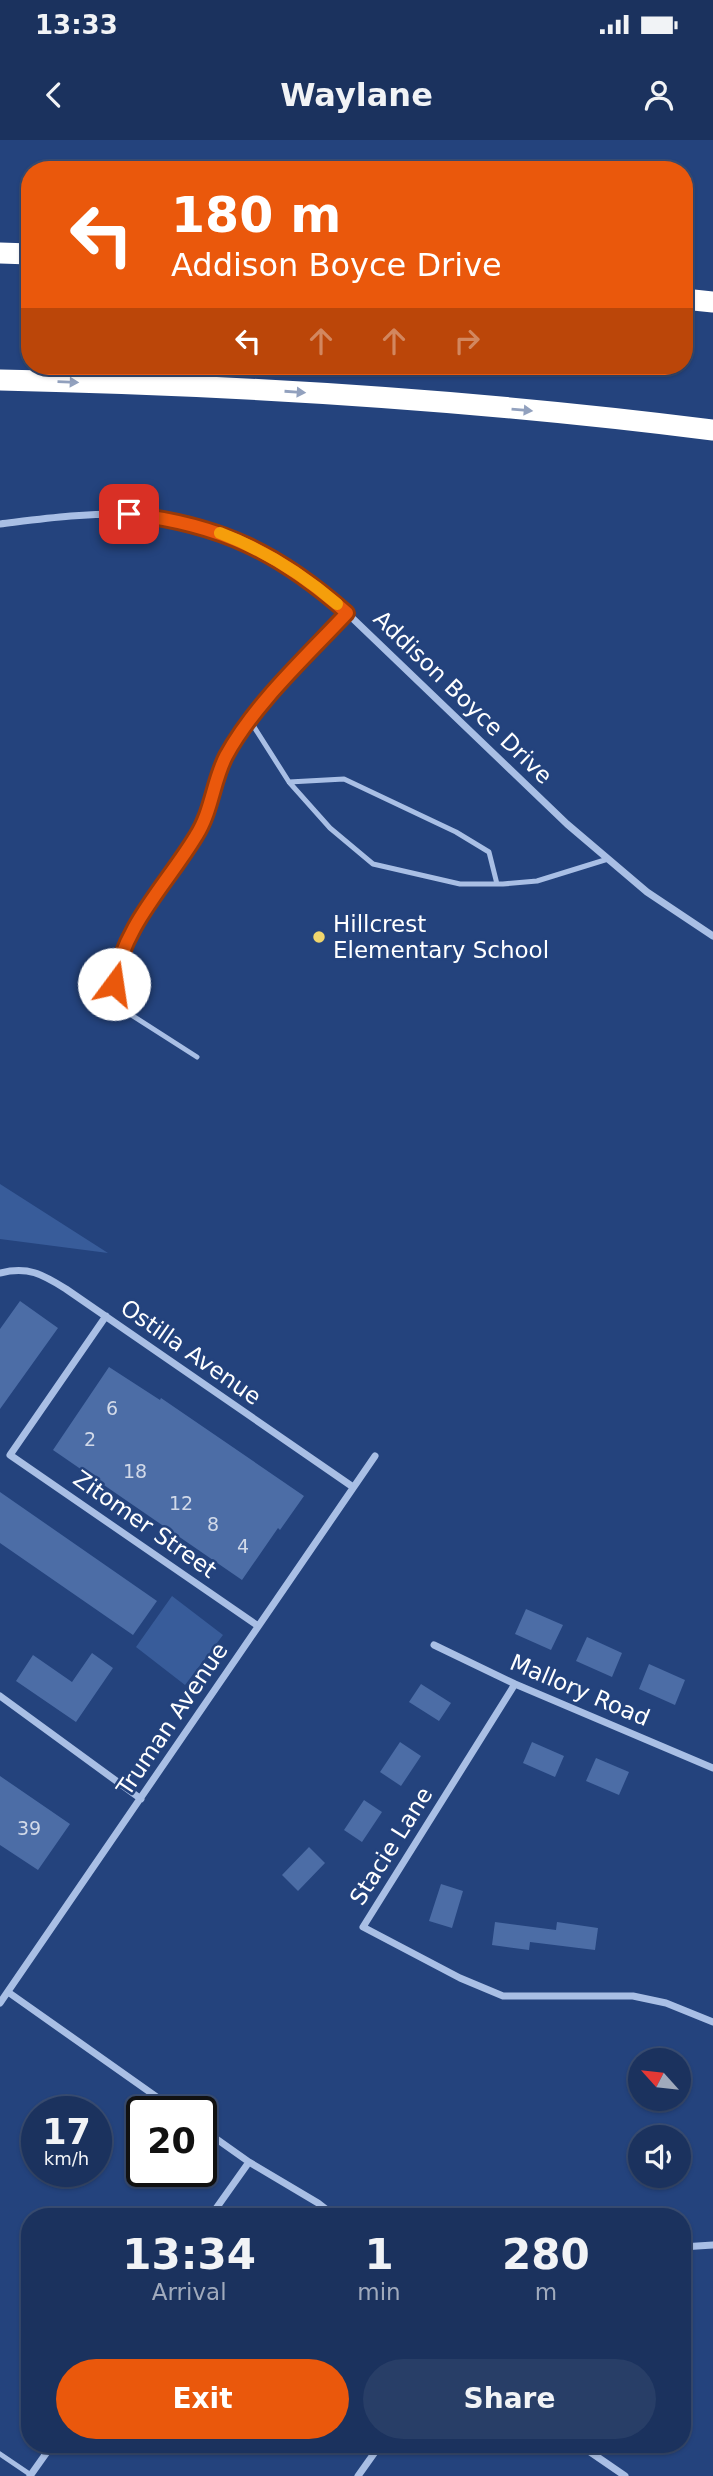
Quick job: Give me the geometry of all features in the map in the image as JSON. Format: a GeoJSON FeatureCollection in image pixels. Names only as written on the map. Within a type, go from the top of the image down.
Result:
{"type":"FeatureCollection","features":[{"type":"Feature","properties":{"kind":"highway"},"geometry":{"type":"LineString","coordinates":[[0,253],[21,254]]}},
{"type":"Feature","properties":{"kind":"highway"},"geometry":{"type":"LineString","coordinates":[[693,300],[713,302]]}},
{"type":"Feature","properties":{"kind":"highway"},"geometry":{"type":"LineString","coordinates":[[0,380],[180,386],[378,398],[713,430]]}},
{"type":"Feature","properties":{"kind":"street","name":"Addison Boyce Drive"},"geometry":{"type":"LineString","coordinates":[[0,524],[129,514],[187,524],[240,541],[278,560],[347,613],[507,768],[608,859],[668,908],[713,936]]}},
{"type":"Feature","properties":{"kind":"street","name":"Ostilla Avenue"},"geometry":{"type":"LineString","coordinates":[[0,1273],[17,1269],[44,1276],[353,1487]]}},
{"type":"Feature","properties":{"kind":"street","name":"Zitomer Street"},"geometry":{"type":"LineString","coordinates":[[106,1316],[10,1455],[258,1626]]}},
{"type":"Feature","properties":{"kind":"street","name":"Truman Avenue"},"geometry":{"type":"LineString","coordinates":[[0,2003],[375,1456]]}},
{"type":"Feature","properties":{"kind":"street","name":"Mallory Road"},"geometry":{"type":"LineString","coordinates":[[434,1645],[515,1684],[713,1768]]}},
{"type":"Feature","properties":{"kind":"street","name":"Stacie Lane"},"geometry":{"type":"LineString","coordinates":[[515,1684],[363,1927],[460,1978],[503,1996],[633,1996],[666,2003],[713,2022]]}},
{"type":"Feature","properties":{"kind":"street"},"geometry":{"type":"LineString","coordinates":[[0,1696],[141,1799]]}},
{"type":"Feature","properties":{"kind":"street"},"geometry":{"type":"LineString","coordinates":[[8,1992],[155,2096]]}},
{"type":"Feature","properties":{"kind":"street"},"geometry":{"type":"LineString","coordinates":[[217,2139],[324,2208]]}},
{"type":"Feature","properties":{"kind":"street"},"geometry":{"type":"LineString","coordinates":[[216,2208],[249,2162]]}},
{"type":"Feature","properties":{"kind":"street"},"geometry":{"type":"LineString","coordinates":[[691,2246],[713,2245]]}},
{"type":"Feature","properties":{"kind":"street"},"geometry":{"type":"LineString","coordinates":[[31,2476],[47,2453]]}},
{"type":"Feature","properties":{"kind":"street"},"geometry":{"type":"LineString","coordinates":[[358,2476],[374,2453]]}},
{"type":"Feature","properties":{"kind":"street"},"geometry":{"type":"LineString","coordinates":[[592,2453],[625,2476]]}},
{"type":"Feature","properties":{"kind":"lane"},"geometry":{"type":"LineString","coordinates":[[197,1057],[122,1009],[114,984],[118,961],[132,930],[204,824],[225,758],[249,719],[347,613]]}},
{"type":"Feature","properties":{"kind":"lane"},"geometry":{"type":"LineString","coordinates":[[249,719],[289,782],[330,828],[373,864],[460,884],[497,884],[537,881],[608,859]]}},
{"type":"Feature","properties":{"kind":"lane"},"geometry":{"type":"LineString","coordinates":[[289,782],[344,779],[456,832],[489,852],[497,884]]}},
{"type":"Feature","properties":{"kind":"lane"},"geometry":{"type":"LineString","coordinates":[[0,2454],[31,2476]]}},
{"type":"Feature","properties":{"kind":"shaded area"},"geometry":{"type":"Polygon","coordinates":[[[0,1184],[108,1253],[0,1239],[0,1184]]]}},
{"type":"Feature","properties":{"kind":"shaded area"},"geometry":{"type":"Polygon","coordinates":[[[172,1596],[223,1635],[185,1685],[136,1647],[172,1596]]]}},
{"type":"Feature","properties":{"kind":"building"},"geometry":{"type":"Polygon","coordinates":[[[20,1301],[58,1328],[0,1409],[0,1329],[20,1301]]]}},
{"type":"Feature","properties":{"kind":"building"},"geometry":{"type":"Polygon","coordinates":[[[109,1367],[160,1400],[161,1398],[304,1496],[242,1580],[53,1450],[109,1367]]]}},
{"type":"Feature","properties":{"kind":"building"},"geometry":{"type":"Polygon","coordinates":[[[0,1492],[157,1601],[133,1635],[0,1543],[0,1492]]]}},
{"type":"Feature","properties":{"kind":"building"},"geometry":{"type":"Polygon","coordinates":[[[526,1609],[563,1625],[551,1650],[515,1634],[526,1609]]]}},
{"type":"Feature","properties":{"kind":"building"},"geometry":{"type":"Polygon","coordinates":[[[587,1637],[622,1653],[612,1677],[576,1661],[587,1637]]]}},
{"type":"Feature","properties":{"kind":"building"},"geometry":{"type":"Polygon","coordinates":[[[92,1653],[113,1668],[76,1722],[16,1681],[33,1655],[72,1682],[92,1653]]]}},
{"type":"Feature","properties":{"kind":"building"},"geometry":{"type":"Polygon","coordinates":[[[649,1664],[685,1680],[675,1705],[639,1689],[649,1664]]]}},
{"type":"Feature","properties":{"kind":"building"},"geometry":{"type":"Polygon","coordinates":[[[421,1684],[451,1703],[439,1721],[409,1702],[421,1684]]]}},
{"type":"Feature","properties":{"kind":"building"},"geometry":{"type":"Polygon","coordinates":[[[400,1742],[421,1756],[401,1786],[380,1772],[400,1742]]]}},
{"type":"Feature","properties":{"kind":"building"},"geometry":{"type":"Polygon","coordinates":[[[532,1742],[564,1756],[555,1777],[523,1763],[532,1742]]]}},
{"type":"Feature","properties":{"kind":"building"},"geometry":{"type":"Polygon","coordinates":[[[596,1758],[629,1772],[619,1795],[586,1781],[596,1758]]]}},
{"type":"Feature","properties":{"kind":"building"},"geometry":{"type":"Polygon","coordinates":[[[0,1776],[70,1824],[38,1870],[0,1845],[0,1776]]]}},
{"type":"Feature","properties":{"kind":"building"},"geometry":{"type":"Polygon","coordinates":[[[364,1800],[382,1812],[362,1842],[344,1830],[364,1800]]]}},
{"type":"Feature","properties":{"kind":"building"},"geometry":{"type":"Polygon","coordinates":[[[309,1847],[325,1863],[298,1891],[282,1875],[309,1847]]]}},
{"type":"Feature","properties":{"kind":"building"},"geometry":{"type":"Polygon","coordinates":[[[441,1884],[463,1891],[452,1928],[429,1921],[441,1884]]]}},
{"type":"Feature","properties":{"kind":"building"},"geometry":{"type":"Polygon","coordinates":[[[495,1922],[556,1930],[557,1922],[598,1928],[595,1950],[530,1942],[529,1950],[492,1945],[495,1922]]]}},
{"type":"Feature","properties":{"kind":"slow traffic"},"geometry":{"type":"LineString","coordinates":[[220,533],[278,560],[337,604]]}},
{"type":"Feature","properties":{"kind":"place","name":"Hillcrest Elementary School"},"geometry":{"type":"Point","coordinates":[319,937]}},
{"type":"Feature","properties":{"kind":"route"},"geometry":{"type":"LineString","coordinates":[[114,984],[118,961],[132,930],[204,824],[225,758],[249,719],[347,613],[295,571],[260,550],[198,526],[129,514]]}}]}
